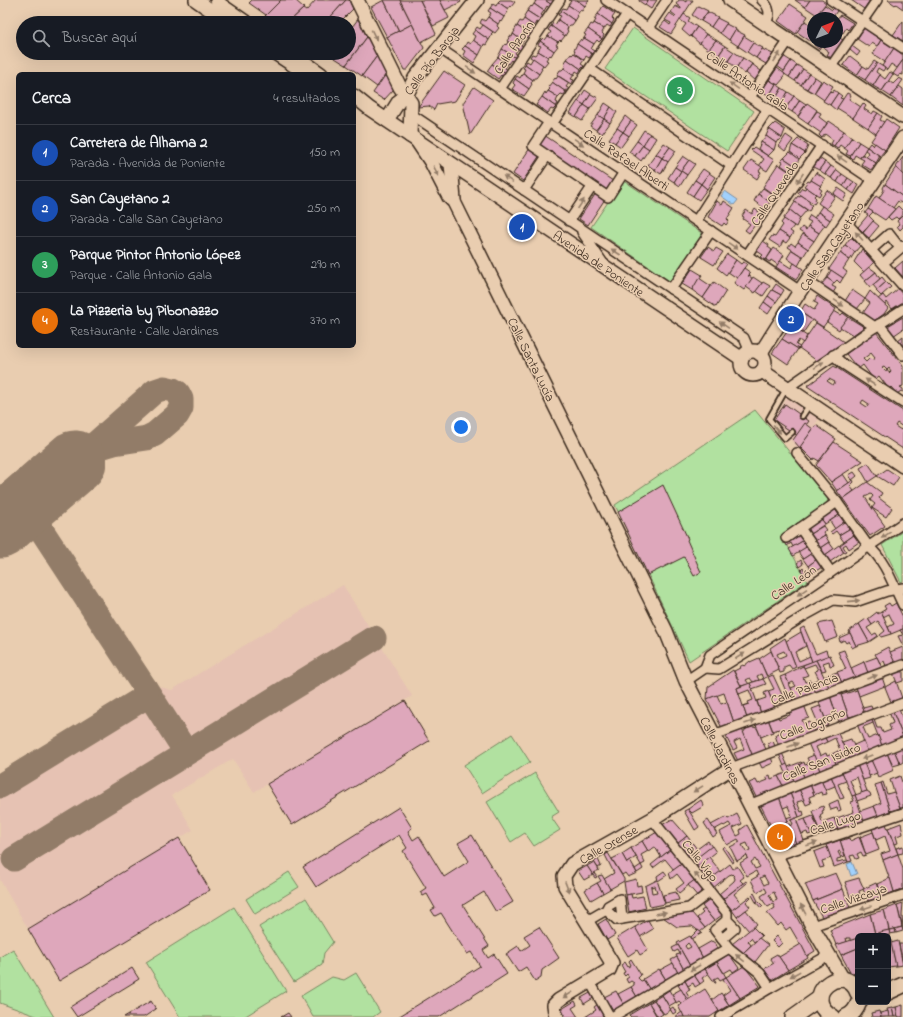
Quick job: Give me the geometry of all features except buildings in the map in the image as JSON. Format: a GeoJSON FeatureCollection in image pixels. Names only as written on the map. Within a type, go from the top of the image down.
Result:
{"type":"FeatureCollection","features":[{"type":"Feature","properties":{"kind":"main road"},"geometry":{"type":"LineString","coordinates":[[196,0],[219,16]]}},
{"type":"Feature","properties":{"kind":"main road"},"geometry":{"type":"LineString","coordinates":[[204,0],[220,11],[224,16]]}},
{"type":"Feature","properties":{"kind":"main road"},"geometry":{"type":"LineString","coordinates":[[217,0],[221,5],[237,16]]}},
{"type":"Feature","properties":{"kind":"main road"},"geometry":{"type":"LineString","coordinates":[[361,1],[400,87],[411,102],[414,138]]}},
{"type":"Feature","properties":{"kind":"main road","name":"Calle Pío Baroja"},"geometry":{"type":"LineString","coordinates":[[387,120],[399,101],[406,96],[415,78],[475,1]]}},
{"type":"Feature","properties":{"kind":"main road"},"geometry":{"type":"LineString","coordinates":[[737,2],[765,24],[903,117]]}},
{"type":"Feature","properties":{"kind":"main road"},"geometry":{"type":"LineString","coordinates":[[286,60],[304,72]]}},
{"type":"Feature","properties":{"kind":"main road"},"geometry":{"type":"LineString","coordinates":[[301,60],[318,72]]}},
{"type":"Feature","properties":{"kind":"main road"},"geometry":{"type":"LineString","coordinates":[[356,98],[370,109]]}},
{"type":"Feature","properties":{"kind":"main road"},"geometry":{"type":"LineString","coordinates":[[356,103],[370,109]]}},
{"type":"Feature","properties":{"kind":"main road","name":"Avenida de Poniente"},"geometry":{"type":"LineString","coordinates":[[370,109],[606,267],[751,355]]}},
{"type":"Feature","properties":{"kind":"main road","name":"Calle Santa Lucía"},"geometry":{"type":"LineString","coordinates":[[414,138],[431,162],[449,197],[454,202],[610,516]]}},
{"type":"Feature","properties":{"kind":"main road","name":"Calle San Cayetano"},"geometry":{"type":"LineString","coordinates":[[751,355],[803,286],[903,138]]}},
{"type":"Feature","properties":{"kind":"main road","name":"Calle Santa Lucía"},"geometry":{"type":"LineString","coordinates":[[452,164],[454,202]]}},
{"type":"Feature","properties":{"kind":"main road"},"geometry":{"type":"LineString","coordinates":[[453,189],[474,179]]}},
{"type":"Feature","properties":{"kind":"main road"},"geometry":{"type":"LineString","coordinates":[[751,355],[763,356],[765,364],[762,371],[756,375],[748,374],[742,369],[751,355]]}},
{"type":"Feature","properties":{"kind":"main road"},"geometry":{"type":"LineString","coordinates":[[762,371],[903,466]]}},
{"type":"Feature","properties":{"kind":"main road","name":"Calle Jardines"},"geometry":{"type":"LineString","coordinates":[[610,516],[666,631],[686,681],[775,856],[829,955],[853,985]]}},
{"type":"Feature","properties":{"kind":"main road","name":"Calle Orense"},"geometry":{"type":"LineString","coordinates":[[557,1017],[554,1012],[554,1005],[559,1000],[609,970],[612,963],[565,886],[564,876],[572,864],[652,819],[731,768]]}},
{"type":"Feature","properties":{"kind":"main road"},"geometry":{"type":"LineString","coordinates":[[830,1015],[821,1006],[820,998],[822,989],[827,983],[835,979],[853,985]]}},
{"type":"Feature","properties":{"kind":"main road"},"geometry":{"type":"LineString","coordinates":[[792,1017],[820,998]]}},
{"type":"Feature","properties":{"kind":"main road"},"geometry":{"type":"LineString","coordinates":[[808,1017],[818,1013],[830,1015]]}},
{"type":"Feature","properties":{"kind":"street","name":"Calle Azorín"},"geometry":{"type":"LineString","coordinates":[[500,89],[560,0]]}},
{"type":"Feature","properties":{"kind":"street","name":"Calle Antonio Gala"},"geometry":{"type":"LineString","coordinates":[[606,0],[874,181]]}},
{"type":"Feature","properties":{"kind":"street"},"geometry":{"type":"LineString","coordinates":[[648,28],[667,0]]}},
{"type":"Feature","properties":{"kind":"street"},"geometry":{"type":"LineString","coordinates":[[762,0],[767,6],[769,13],[765,24]]}},
{"type":"Feature","properties":{"kind":"street"},"geometry":{"type":"LineString","coordinates":[[832,0],[903,48]]}},
{"type":"Feature","properties":{"kind":"street"},"geometry":{"type":"LineString","coordinates":[[830,68],[877,0]]}},
{"type":"Feature","properties":{"kind":"street"},"geometry":{"type":"LineString","coordinates":[[624,172],[608,197],[533,146],[590,69],[627,14]]}},
{"type":"Feature","properties":{"kind":"street"},"geometry":{"type":"LineString","coordinates":[[750,97],[789,40]]}},
{"type":"Feature","properties":{"kind":"street","name":"Calle Rafael Alberti"},"geometry":{"type":"LineString","coordinates":[[439,48],[747,256],[877,325],[903,355]]}},
{"type":"Feature","properties":{"kind":"street"},"geometry":{"type":"LineString","coordinates":[[590,69],[732,166]]}},
{"type":"Feature","properties":{"kind":"street"},"geometry":{"type":"LineString","coordinates":[[696,221],[768,109]]}},
{"type":"Feature","properties":{"kind":"street","name":"Avenida de Poniente"},"geometry":{"type":"LineString","coordinates":[[411,114],[744,338],[751,355]]}},
{"type":"Feature","properties":{"kind":"street","name":"Calle Quevedo"},"geometry":{"type":"LineString","coordinates":[[747,256],[822,145]]}},
{"type":"Feature","properties":{"kind":"street"},"geometry":{"type":"LineString","coordinates":[[524,190],[547,156]]}},
{"type":"Feature","properties":{"kind":"street","name":"Avenida de Poniente"},"geometry":{"type":"LineString","coordinates":[[569,221],[592,187]]}},
{"type":"Feature","properties":{"kind":"street"},"geometry":{"type":"LineString","coordinates":[[846,222],[903,286]]}},
{"type":"Feature","properties":{"kind":"street"},"geometry":{"type":"LineString","coordinates":[[580,228],[606,267]]}},
{"type":"Feature","properties":{"kind":"street"},"geometry":{"type":"LineString","coordinates":[[671,289],[711,231]]}},
{"type":"Feature","properties":{"kind":"street"},"geometry":{"type":"LineString","coordinates":[[871,250],[889,234],[902,247],[883,263]]}},
{"type":"Feature","properties":{"kind":"street"},"geometry":{"type":"LineString","coordinates":[[787,388],[877,325],[903,309]]}},
{"type":"Feature","properties":{"kind":"street"},"geometry":{"type":"LineString","coordinates":[[833,355],[843,364],[903,403]]}},
{"type":"Feature","properties":{"kind":"street"},"geometry":{"type":"LineString","coordinates":[[797,453],[837,502],[869,547],[875,552],[894,586],[899,589],[903,605]]}},
{"type":"Feature","properties":{"kind":"street"},"geometry":{"type":"LineString","coordinates":[[786,538],[837,502]]}},
{"type":"Feature","properties":{"kind":"street","name":"Calle León"},"geometry":{"type":"LineString","coordinates":[[686,681],[705,668],[710,655],[903,523]]}},
{"type":"Feature","properties":{"kind":"street"},"geometry":{"type":"LineString","coordinates":[[800,528],[831,572]]}},
{"type":"Feature","properties":{"kind":"street","name":"Calle León"},"geometry":{"type":"LineString","coordinates":[[705,668],[719,669],[804,616],[833,600],[856,602],[887,591],[899,589]]}},
{"type":"Feature","properties":{"kind":"street","name":"Calle Palencia"},"geometry":{"type":"LineString","coordinates":[[714,735],[903,665]]}},
{"type":"Feature","properties":{"kind":"street","name":"Calle Logroño"},"geometry":{"type":"LineString","coordinates":[[731,768],[903,703]]}},
{"type":"Feature","properties":{"kind":"street","name":"Calle San Isidro"},"geometry":{"type":"LineString","coordinates":[[749,805],[903,742]]}},
{"type":"Feature","properties":{"kind":"street","name":"Calle Lugo"},"geometry":{"type":"LineString","coordinates":[[775,856],[903,814]]}},
{"type":"Feature","properties":{"kind":"street","name":"Calle Vigo"},"geometry":{"type":"LineString","coordinates":[[652,819],[727,913],[727,920],[715,930],[729,948],[760,973],[770,988]]}},
{"type":"Feature","properties":{"kind":"street"},"geometry":{"type":"LineString","coordinates":[[606,910],[617,920],[689,908],[710,892]]}},
{"type":"Feature","properties":{"kind":"street","name":"Calle Vizcaya"},"geometry":{"type":"LineString","coordinates":[[812,926],[903,895]]}},
{"type":"Feature","properties":{"kind":"street"},"geometry":{"type":"LineString","coordinates":[[587,922],[620,899],[622,919]]}},
{"type":"Feature","properties":{"kind":"street"},"geometry":{"type":"LineString","coordinates":[[590,982],[611,1017],[624,1014],[729,948]]}},
{"type":"Feature","properties":{"kind":"street"},"geometry":{"type":"LineString","coordinates":[[721,1017],[829,955]]}},
{"type":"Feature","properties":{"kind":"lane"},"geometry":{"type":"LineString","coordinates":[[787,388],[769,420],[785,438],[792,432]]}},
{"type":"Feature","properties":{"kind":"lane"},"geometry":{"type":"LineString","coordinates":[[802,416],[810,404]]}},
{"type":"Feature","properties":{"kind":"shaded area"},"geometry":{"type":"Polygon","coordinates":[[[787,398],[819,419],[798,449],[773,420],[787,398]]]}},
{"type":"Feature","properties":{"kind":"shaded area"},"geometry":{"type":"Polygon","coordinates":[[[343,585],[412,696],[254,792],[233,759],[172,795],[193,830],[28,929],[0,880],[0,774],[150,681],[153,685],[172,690],[343,585]]]}},
{"type":"Feature","properties":{"kind":"green space"},"geometry":{"type":"Polygon","coordinates":[[[633,28],[754,111],[727,151],[605,69],[633,28]]]}},
{"type":"Feature","properties":{"kind":"green space"},"geometry":{"type":"Polygon","coordinates":[[[623,180],[703,234],[671,282],[591,227],[623,180]]]}},
{"type":"Feature","properties":{"kind":"green space"},"geometry":{"type":"Polygon","coordinates":[[[755,410],[828,499],[826,506],[783,537],[807,581],[689,661],[615,505],[755,410]]]}},
{"type":"Feature","properties":{"kind":"green space"},"geometry":{"type":"Polygon","coordinates":[[[903,531],[903,581],[901,582],[882,545],[903,531]]]}},
{"type":"Feature","properties":{"kind":"green space"},"geometry":{"type":"Polygon","coordinates":[[[512,734],[530,762],[482,793],[464,765],[512,734]]]}},
{"type":"Feature","properties":{"kind":"green space"},"geometry":{"type":"Polygon","coordinates":[[[535,773],[559,812],[551,817],[560,830],[534,846],[525,833],[511,842],[487,802],[535,773]]]}},
{"type":"Feature","properties":{"kind":"green space"},"geometry":{"type":"Polygon","coordinates":[[[289,872],[299,887],[255,914],[246,899],[289,872]]]}},
{"type":"Feature","properties":{"kind":"green space"},"geometry":{"type":"Polygon","coordinates":[[[306,898],[333,942],[324,953],[322,965],[294,982],[259,927],[306,898]]]}},
{"type":"Feature","properties":{"kind":"green space"},"geometry":{"type":"Polygon","coordinates":[[[234,907],[286,991],[244,1017],[180,1017],[146,962],[234,907]]]}},
{"type":"Feature","properties":{"kind":"green space"},"geometry":{"type":"Polygon","coordinates":[[[13,949],[54,1017],[39,1017],[0,1003],[0,957],[13,949]]]}},
{"type":"Feature","properties":{"kind":"green space"},"geometry":{"type":"Polygon","coordinates":[[[356,973],[380,1012],[373,1017],[313,1017],[301,996],[332,977],[344,980],[356,973]]]}},
{"type":"Feature","properties":{"kind":"water"},"geometry":{"type":"Polygon","coordinates":[[[725,191],[738,200],[734,205],[721,196],[725,191]]]}},
{"type":"Feature","properties":{"kind":"water"},"geometry":{"type":"Polygon","coordinates":[[[852,862],[857,874],[851,876],[847,864],[852,862]]]}},
{"type":"Feature","properties":{"kind":"taxiway"},"geometry":{"type":"LineString","coordinates":[[164,388],[178,393],[181,399],[181,408],[177,415],[155,434],[147,438],[114,443],[87,451],[155,391],[164,388]]}},
{"type":"Feature","properties":{"kind":"taxiway"},"geometry":{"type":"LineString","coordinates":[[0,786],[142,699],[146,695],[145,688],[25,505]]}},
{"type":"Feature","properties":{"kind":"taxiway"},"geometry":{"type":"LineString","coordinates":[[14,859],[374,638]]}},
{"type":"Feature","properties":{"kind":"taxiway"},"geometry":{"type":"LineString","coordinates":[[145,688],[184,749],[193,749]]}},
{"type":"Feature","properties":{"kind":"runway"},"geometry":{"type":"LineString","coordinates":[[0,527],[75,462]]}},
{"type":"Feature","properties":{"kind":"place","name":"Parque Pintor Antonio López"},"geometry":{"type":"Point","coordinates":[680,90]}},
{"type":"Feature","properties":{"kind":"place","name":"Carretera de Alhama 2"},"geometry":{"type":"Point","coordinates":[522,227]}},
{"type":"Feature","properties":{"kind":"place","name":"San Cayetano 2"},"geometry":{"type":"Point","coordinates":[791,319]}},
{"type":"Feature","properties":{"kind":"place","name":"La Pizzeria by Pibonazzo"},"geometry":{"type":"Point","coordinates":[780,837]}}]}
